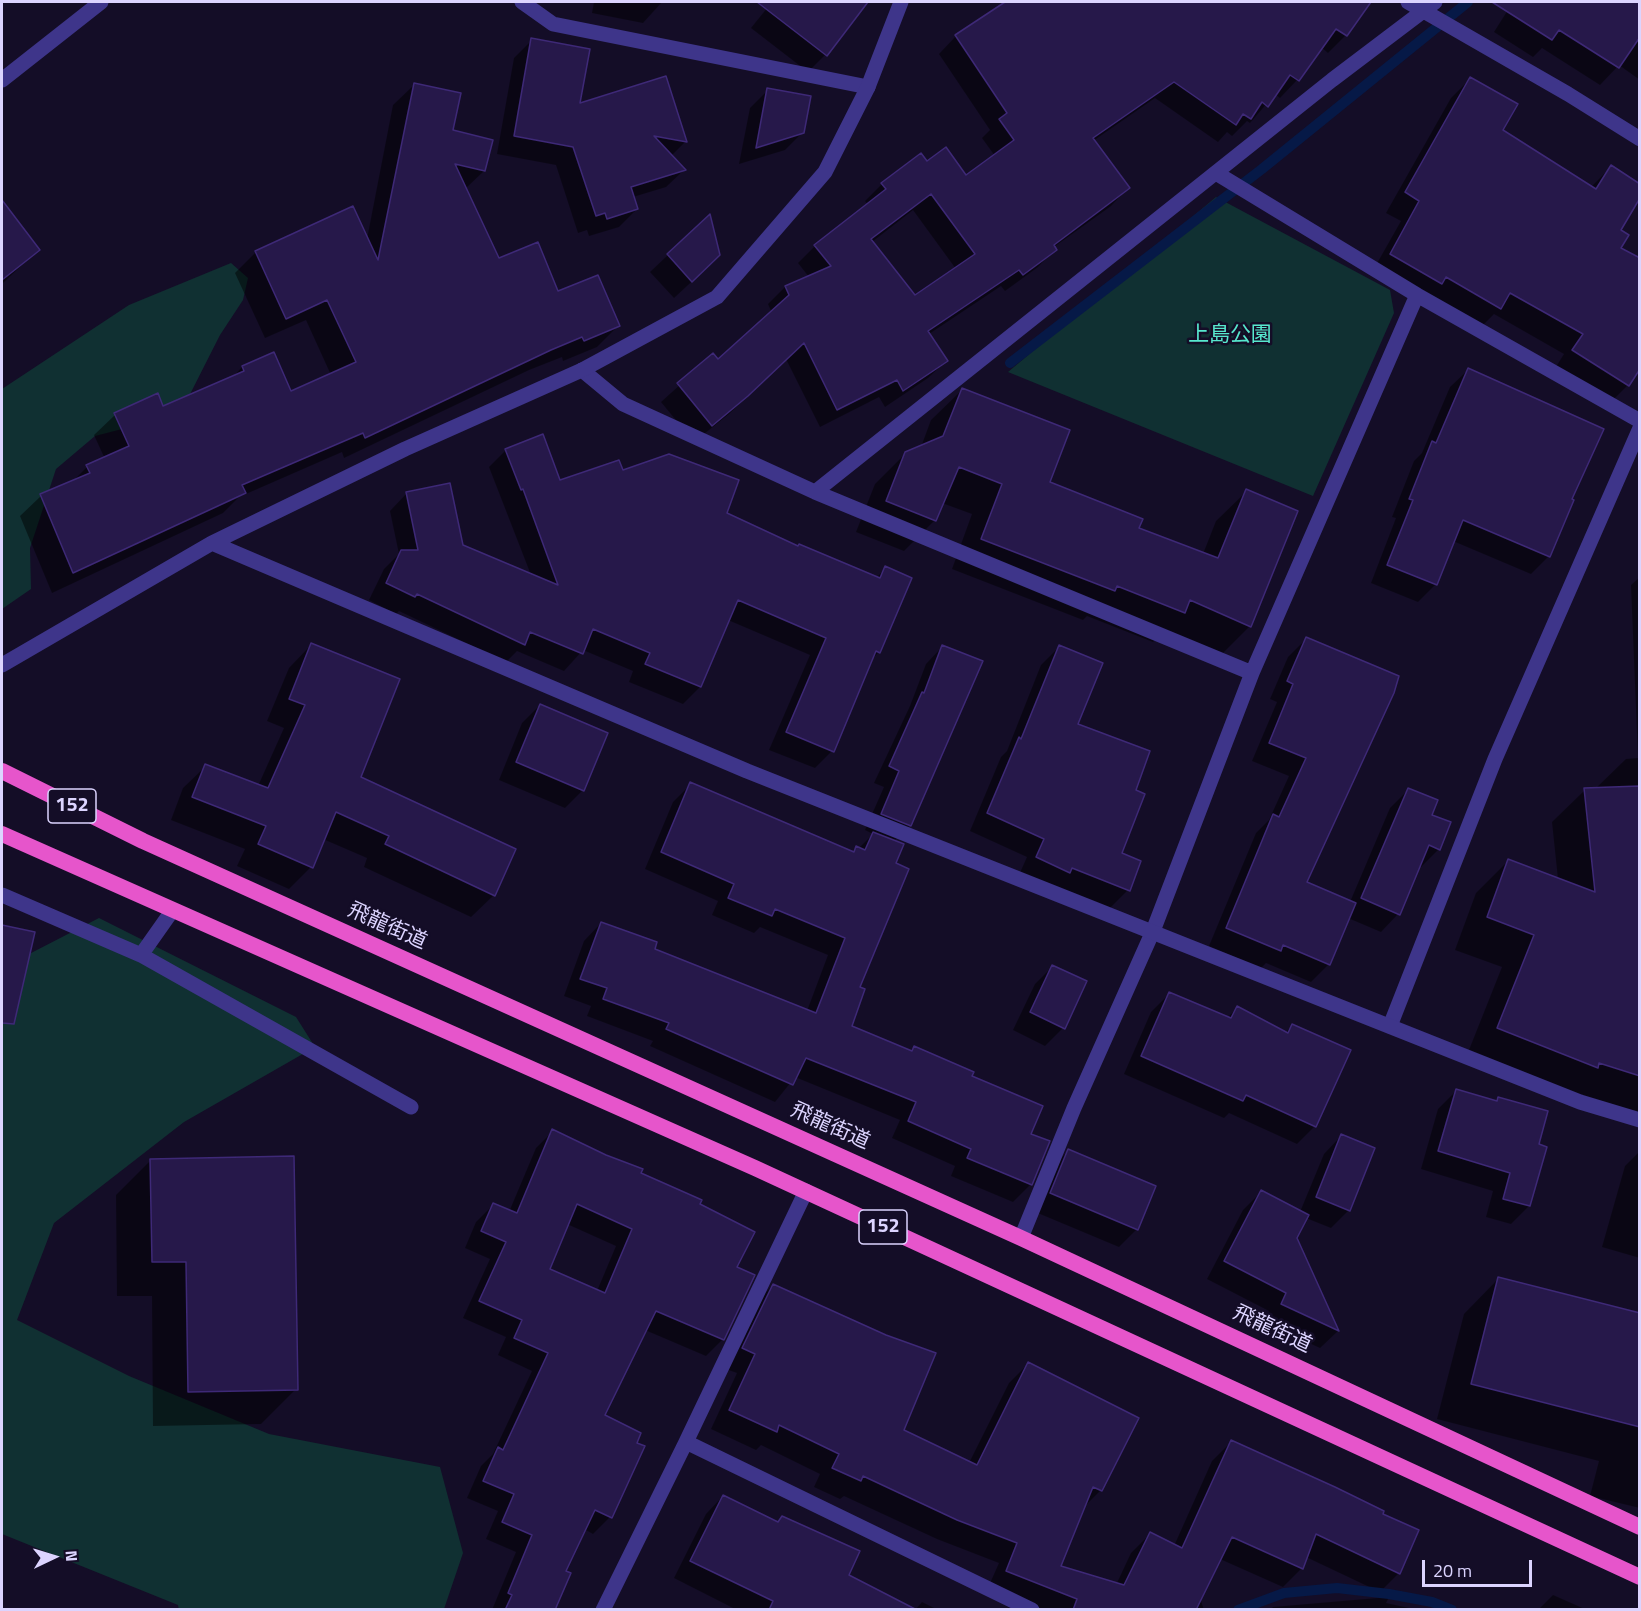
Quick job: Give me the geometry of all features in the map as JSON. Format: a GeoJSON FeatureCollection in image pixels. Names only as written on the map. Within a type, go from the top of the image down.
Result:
{"type":"FeatureCollection","features":[{"type":"Feature","properties":{"kind":"highway","name":"飛龍街道"},"geometry":{"type":"LineString","coordinates":[[2,771],[143,841],[1021,1238],[1640,1527]]}},
{"type":"Feature","properties":{"kind":"highway","name":"152"},"geometry":{"type":"LineString","coordinates":[[2,834],[120,889],[806,1191],[1640,1577]]}},
{"type":"Feature","properties":{"kind":"street"},"geometry":{"type":"LineString","coordinates":[[2,80],[101,2]]}},
{"type":"Feature","properties":{"kind":"street"},"geometry":{"type":"LineString","coordinates":[[522,2],[553,24],[868,87]]}},
{"type":"Feature","properties":{"kind":"street"},"geometry":{"type":"LineString","coordinates":[[2,665],[212,543],[405,449],[582,370],[717,297],[825,172],[868,87],[901,2]]}},
{"type":"Feature","properties":{"kind":"street"},"geometry":{"type":"LineString","coordinates":[[1408,2],[1432,10],[1454,27],[1640,139]]}},
{"type":"Feature","properties":{"kind":"street"},"geometry":{"type":"LineString","coordinates":[[815,492],[1216,173],[1432,10]]}},
{"type":"Feature","properties":{"kind":"street"},"geometry":{"type":"LineString","coordinates":[[1216,173],[1417,295],[1640,422]]}},
{"type":"Feature","properties":{"kind":"street"},"geometry":{"type":"LineString","coordinates":[[1021,1238],[1074,1108],[1153,931],[1252,673],[1417,295]]}},
{"type":"Feature","properties":{"kind":"street"},"geometry":{"type":"LineString","coordinates":[[582,370],[623,404],[815,492],[1252,673]]}},
{"type":"Feature","properties":{"kind":"street"},"geometry":{"type":"LineString","coordinates":[[1390,1026],[1495,759],[1640,428]]}},
{"type":"Feature","properties":{"kind":"street"},"geometry":{"type":"LineString","coordinates":[[212,543],[747,771],[1580,1101],[1640,1120]]}},
{"type":"Feature","properties":{"kind":"street"},"geometry":{"type":"LineString","coordinates":[[2,895],[141,955],[411,1107]]}},
{"type":"Feature","properties":{"kind":"street"},"geometry":{"type":"LineString","coordinates":[[141,955],[172,911]]}},
{"type":"Feature","properties":{"kind":"street"},"geometry":{"type":"LineString","coordinates":[[603,1610],[806,1191]]}},
{"type":"Feature","properties":{"kind":"street"},"geometry":{"type":"LineString","coordinates":[[686,1442],[1032,1610]]}},
{"type":"Feature","properties":{"kind":"green space","name":"上島公園"},"geometry":{"type":"Polygon","coordinates":[[[1216,197],[1390,290],[1394,313],[1313,496],[1008,372],[1216,197]]]}},
{"type":"Feature","properties":{"kind":"green space"},"geometry":{"type":"Polygon","coordinates":[[[231,263],[248,278],[243,300],[220,335],[180,414],[95,436],[56,469],[30,548],[31,589],[2,609],[2,389],[129,305],[231,263]]]}},
{"type":"Feature","properties":{"kind":"green space"},"geometry":{"type":"Polygon","coordinates":[[[99,918],[296,1017],[315,1047],[184,1122],[54,1223],[17,1320],[129,1376],[269,1434],[440,1467],[463,1553],[444,1609],[179,1610],[178,1605],[2,1534],[2,968],[99,918]]]}},
{"type":"Feature","properties":{"kind":"building"},"geometry":{"type":"Polygon","coordinates":[[[757,2],[868,2],[827,56],[757,2]]]}},
{"type":"Feature","properties":{"kind":"building"},"geometry":{"type":"Polygon","coordinates":[[[1005,2],[1371,2],[1347,36],[1336,29],[1299,81],[1290,75],[1268,107],[1262,102],[1251,119],[1243,114],[1236,125],[1174,82],[1093,138],[1130,188],[1054,245],[1057,250],[1023,275],[1019,270],[928,331],[948,361],[903,391],[897,380],[837,410],[804,343],[748,396],[712,426],[677,383],[713,353],[718,359],[789,295],[785,286],[831,266],[814,245],[886,189],[881,183],[921,153],[927,161],[946,147],[966,175],[1014,140],[999,119],[1007,113],[955,35],[1005,2]],[[931,194],[871,239],[915,295],[975,254],[931,194]]]}},
{"type":"Feature","properties":{"kind":"building"},"geometry":{"type":"Polygon","coordinates":[[[1492,2],[1640,2],[1640,37],[1619,68],[1559,30],[1552,40],[1492,2]]]}},
{"type":"Feature","properties":{"kind":"building"},"geometry":{"type":"Polygon","coordinates":[[[531,38],[590,49],[580,103],[666,76],[687,142],[654,136],[686,170],[631,187],[638,209],[607,219],[605,213],[596,216],[573,147],[514,136],[531,38]]]}},
{"type":"Feature","properties":{"kind":"building"},"geometry":{"type":"Polygon","coordinates":[[[1470,77],[1518,104],[1503,130],[1596,189],[1611,165],[1640,184],[1640,198],[1621,230],[1629,235],[1621,248],[1640,258],[1640,369],[1629,386],[1572,350],[1583,334],[1510,293],[1501,309],[1446,277],[1442,284],[1390,254],[1419,201],[1405,192],[1470,77]]]}},
{"type":"Feature","properties":{"kind":"building"},"geometry":{"type":"Polygon","coordinates":[[[414,83],[461,93],[453,130],[493,140],[485,171],[455,164],[499,258],[538,242],[558,291],[598,275],[620,326],[584,341],[582,337],[551,350],[365,438],[363,433],[242,485],[246,493],[73,573],[40,494],[90,473],[86,465],[129,446],[114,413],[158,393],[163,406],[244,371],[242,366],[274,352],[291,391],[356,362],[327,300],[286,319],[255,251],[353,206],[378,260],[414,83]]]}},
{"type":"Feature","properties":{"kind":"building"},"geometry":{"type":"Polygon","coordinates":[[[767,88],[811,96],[804,133],[756,148],[767,88]]]}},
{"type":"Feature","properties":{"kind":"building"},"geometry":{"type":"Polygon","coordinates":[[[2,200],[40,250],[2,280],[2,200]]]}},
{"type":"Feature","properties":{"kind":"building"},"geometry":{"type":"Polygon","coordinates":[[[710,214],[720,255],[692,282],[667,254],[710,214]]]}},
{"type":"Feature","properties":{"kind":"building"},"geometry":{"type":"Polygon","coordinates":[[[1468,368],[1604,429],[1572,499],[1574,500],[1550,557],[1463,520],[1437,585],[1387,565],[1413,500],[1409,499],[1432,441],[1436,443],[1468,368]]]}},
{"type":"Feature","properties":{"kind":"building"},"geometry":{"type":"Polygon","coordinates":[[[962,388],[1070,430],[1050,482],[1143,519],[1139,528],[1218,558],[1246,489],[1298,511],[1251,627],[1190,600],[1185,613],[1117,586],[1115,591],[981,539],[1002,484],[959,467],[936,521],[886,501],[905,452],[943,436],[962,388]]]}},
{"type":"Feature","properties":{"kind":"building"},"geometry":{"type":"Polygon","coordinates":[[[543,434],[560,480],[619,460],[623,470],[669,454],[739,480],[727,513],[798,546],[799,544],[880,578],[885,566],[912,578],[880,653],[876,651],[834,752],[786,732],[826,638],[738,600],[701,687],[645,664],[650,653],[593,629],[583,654],[530,632],[525,645],[417,594],[415,597],[386,583],[401,550],[418,550],[406,492],[450,483],[463,545],[558,585],[523,489],[521,490],[505,449],[543,434]]]}},
{"type":"Feature","properties":{"kind":"building"},"geometry":{"type":"Polygon","coordinates":[[[1306,637],[1399,676],[1394,693],[1307,882],[1356,903],[1330,965],[1283,945],[1281,951],[1226,928],[1273,814],[1279,817],[1306,758],[1269,743],[1293,684],[1287,681],[1306,637]]]}},
{"type":"Feature","properties":{"kind":"building"},"geometry":{"type":"Polygon","coordinates":[[[311,643],[400,679],[361,777],[516,849],[495,896],[385,844],[389,836],[336,812],[313,868],[258,844],[266,826],[192,797],[205,764],[268,788],[305,705],[289,699],[311,643]]]}},
{"type":"Feature","properties":{"kind":"building"},"geometry":{"type":"Polygon","coordinates":[[[942,645],[983,661],[911,826],[881,814],[899,771],[889,766],[922,692],[924,693],[942,645]]]}},
{"type":"Feature","properties":{"kind":"building"},"geometry":{"type":"Polygon","coordinates":[[[1059,645],[1103,663],[1078,724],[1150,751],[1136,790],[1145,794],[1122,853],[1141,861],[1130,891],[1072,868],[1070,873],[1036,857],[1044,839],[987,813],[1019,737],[1021,739],[1059,645]]]}},
{"type":"Feature","properties":{"kind":"building"},"geometry":{"type":"Polygon","coordinates":[[[540,704],[608,733],[584,791],[516,762],[540,704]]]}},
{"type":"Feature","properties":{"kind":"building"},"geometry":{"type":"Polygon","coordinates":[[[690,782],[854,852],[856,846],[865,850],[873,832],[904,844],[896,863],[909,869],[860,987],[865,989],[852,1026],[912,1051],[914,1046],[974,1072],[972,1076],[1043,1106],[1031,1134],[1050,1141],[1032,1185],[967,1158],[971,1149],[908,1121],[916,1102],[806,1058],[793,1085],[666,1029],[669,1023],[603,999],[607,988],[580,979],[601,922],[657,942],[655,949],[816,1013],[845,938],[775,909],[772,916],[728,898],[734,884],[661,852],[690,782]]]}},
{"type":"Feature","properties":{"kind":"building"},"geometry":{"type":"Polygon","coordinates":[[[1640,786],[1640,1076],[1599,1063],[1598,1068],[1497,1028],[1534,935],[1487,917],[1508,859],[1595,892],[1584,788],[1640,786]]]}},
{"type":"Feature","properties":{"kind":"building"},"geometry":{"type":"Polygon","coordinates":[[[1408,788],[1438,800],[1432,815],[1451,822],[1440,850],[1429,845],[1400,915],[1361,898],[1408,788]]]}},
{"type":"Feature","properties":{"kind":"building"},"geometry":{"type":"Polygon","coordinates":[[[2,925],[35,932],[14,1024],[2,1023],[2,925]]]}},
{"type":"Feature","properties":{"kind":"building"},"geometry":{"type":"Polygon","coordinates":[[[1052,965],[1087,981],[1065,1029],[1030,1012],[1052,965]]]}},
{"type":"Feature","properties":{"kind":"building"},"geometry":{"type":"Polygon","coordinates":[[[1169,992],[1231,1018],[1237,1006],[1288,1033],[1292,1024],[1351,1050],[1316,1127],[1246,1095],[1243,1101],[1141,1056],[1169,992]]]}},
{"type":"Feature","properties":{"kind":"building"},"geometry":{"type":"Polygon","coordinates":[[[1456,1089],[1497,1101],[1498,1097],[1548,1111],[1539,1144],[1547,1147],[1530,1206],[1503,1199],[1510,1173],[1438,1151],[1456,1089]]]}},
{"type":"Feature","properties":{"kind":"building"},"geometry":{"type":"Polygon","coordinates":[[[552,1129],[606,1155],[643,1169],[641,1173],[702,1200],[700,1204],[755,1232],[737,1267],[755,1275],[724,1340],[656,1311],[605,1415],[641,1433],[637,1443],[645,1446],[612,1518],[595,1510],[566,1571],[571,1573],[555,1610],[505,1610],[512,1595],[508,1593],[532,1535],[502,1522],[514,1494],[483,1481],[498,1447],[503,1450],[548,1353],[514,1338],[522,1320],[479,1301],[506,1242],[481,1231],[493,1203],[517,1213],[552,1129]],[[577,1204],[550,1269],[605,1293],[632,1229],[577,1204]]]}},
{"type":"Feature","properties":{"kind":"building"},"geometry":{"type":"Polygon","coordinates":[[[1341,1134],[1375,1148],[1350,1211],[1316,1197],[1341,1134]]]}},
{"type":"Feature","properties":{"kind":"building"},"geometry":{"type":"Polygon","coordinates":[[[1068,1149],[1156,1186],[1138,1230],[1050,1193],[1068,1149]]]}},
{"type":"Feature","properties":{"kind":"building"},"geometry":{"type":"Polygon","coordinates":[[[294,1156],[298,1390],[188,1392],[186,1262],[152,1262],[150,1159],[294,1156]]]}},
{"type":"Feature","properties":{"kind":"building"},"geometry":{"type":"Polygon","coordinates":[[[1261,1190],[1309,1215],[1297,1238],[1339,1331],[1281,1304],[1286,1293],[1224,1261],[1261,1190]]]}},
{"type":"Feature","properties":{"kind":"building"},"geometry":{"type":"Polygon","coordinates":[[[1498,1277],[1640,1313],[1640,1427],[1471,1384],[1498,1277]]]}},
{"type":"Feature","properties":{"kind":"building"},"geometry":{"type":"Polygon","coordinates":[[[773,1284],[886,1335],[936,1353],[904,1430],[977,1465],[1028,1362],[1139,1418],[1102,1491],[1093,1487],[1061,1566],[1124,1585],[1150,1532],[1182,1548],[1231,1440],[1335,1487],[1384,1511],[1383,1514],[1419,1530],[1400,1574],[1316,1534],[1303,1569],[1232,1537],[1196,1610],[1073,1610],[1077,1599],[1006,1571],[1017,1543],[957,1520],[863,1476],[861,1481],[832,1468],[839,1454],[779,1425],[777,1432],[729,1410],[755,1354],[742,1348],[773,1284]]]}},
{"type":"Feature","properties":{"kind":"building"},"geometry":{"type":"Polygon","coordinates":[[[723,1495],[778,1522],[782,1516],[860,1551],[849,1575],[917,1610],[769,1610],[773,1601],[690,1561],[723,1495]]]}},
{"type":"Feature","properties":{"kind":"waterway"},"geometry":{"type":"LineString","coordinates":[[1010,363],[1262,169],[1468,2]]}},
{"type":"Feature","properties":{"kind":"waterway"},"geometry":{"type":"LineString","coordinates":[[1238,1610],[1284,1593],[1337,1588],[1432,1602],[1452,1610]]}}]}
